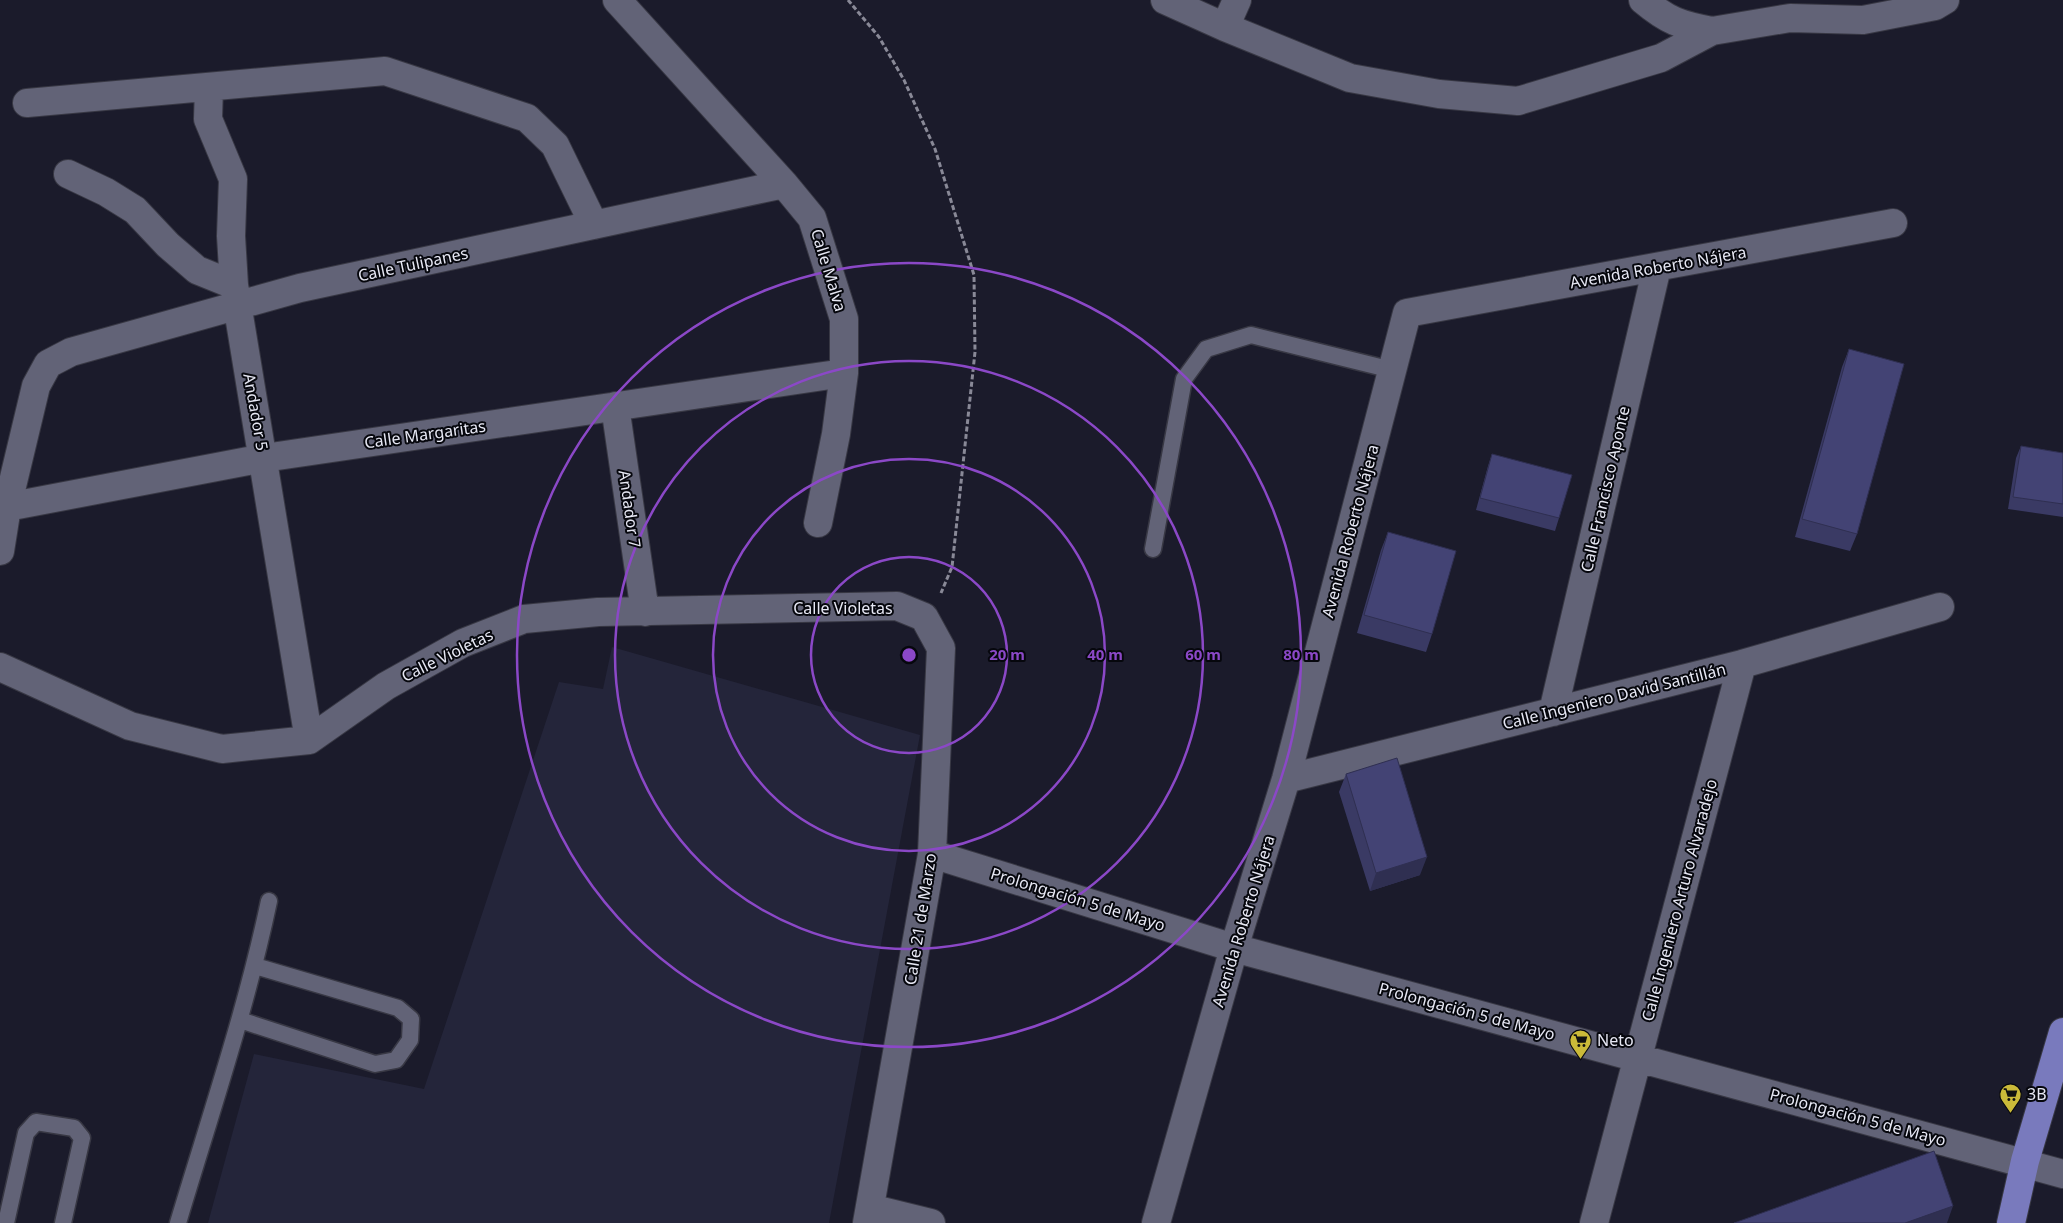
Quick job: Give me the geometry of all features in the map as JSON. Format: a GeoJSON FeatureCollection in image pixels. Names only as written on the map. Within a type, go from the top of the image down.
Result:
{"type":"FeatureCollection","features":[{"type":"Feature","properties":{"kind":"main road"},"geometry":{"type":"LineString","coordinates":[[2011,1223],[2025,1161],[2063,1032]]}},
{"type":"Feature","properties":{"kind":"street","name":"Calle Malva"},"geometry":{"type":"LineString","coordinates":[[617,0],[784,184],[812,218],[844,319],[844,373],[836,434],[818,523]]}},
{"type":"Feature","properties":{"kind":"street"},"geometry":{"type":"LineString","coordinates":[[1165,0],[1224,27],[1350,78],[1439,94],[1518,101],[1661,58],[1712,31],[1840,10],[1863,20],[1935,6],[1945,0]]}},
{"type":"Feature","properties":{"kind":"street"},"geometry":{"type":"LineString","coordinates":[[1224,27],[1237,0]]}},
{"type":"Feature","properties":{"kind":"street"},"geometry":{"type":"LineString","coordinates":[[1643,0],[1664,18],[1684,26],[1712,31]]}},
{"type":"Feature","properties":{"kind":"street"},"geometry":{"type":"LineString","coordinates":[[27,103],[385,71],[527,118],[555,146],[594,225]]}},
{"type":"Feature","properties":{"kind":"street","name":"Andador 5"},"geometry":{"type":"LineString","coordinates":[[210,87],[208,119],[233,178],[231,236],[236,295],[309,740]]}},
{"type":"Feature","properties":{"kind":"street"},"geometry":{"type":"LineString","coordinates":[[68,174],[106,192],[135,210],[168,245],[197,270],[236,295]]}},
{"type":"Feature","properties":{"kind":"street","name":"Calle Tulipanes"},"geometry":{"type":"LineString","coordinates":[[7,507],[36,386],[48,364],[71,352],[236,295],[300,288],[784,184]]}},
{"type":"Feature","properties":{"kind":"street","name":"Avenida Roberto Nájera"},"geometry":{"type":"LineString","coordinates":[[1156,1223],[1234,948],[1286,779],[1407,313],[1893,224]]}},
{"type":"Feature","properties":{"kind":"street","name":"Calle Francisco Aponte"},"geometry":{"type":"LineString","coordinates":[[1553,712],[1657,267]]}},
{"type":"Feature","properties":{"kind":"street","name":"Calle Margaritas"},"geometry":{"type":"LineString","coordinates":[[7,507],[264,458],[844,373]]}},
{"type":"Feature","properties":{"kind":"street","name":"Andador 7"},"geometry":{"type":"LineString","coordinates":[[615,406],[645,612]]}},
{"type":"Feature","properties":{"kind":"street"},"geometry":{"type":"LineString","coordinates":[[0,551],[7,507]]}},
{"type":"Feature","properties":{"kind":"street","name":"Calle Violetas"},"geometry":{"type":"LineString","coordinates":[[0,668],[130,726],[222,749],[309,740],[386,686],[464,643],[524,619],[598,612],[897,606],[924,617]]}},
{"type":"Feature","properties":{"kind":"street","name":"Calle Ingeniero David Santillán"},"geometry":{"type":"LineString","coordinates":[[1286,779],[1742,664],[1940,607]]}},
{"type":"Feature","properties":{"kind":"street","name":"Calle 21 de Marzo"},"geometry":{"type":"LineString","coordinates":[[869,1216],[932,854],[941,648],[924,617]]}},
{"type":"Feature","properties":{"kind":"street","name":"Calle Ingeniero Arturo Alvaradejo"},"geometry":{"type":"LineString","coordinates":[[1594,1223],[1742,664]]}},
{"type":"Feature","properties":{"kind":"street","name":"Prolongación 5 de Mayo"},"geometry":{"type":"LineString","coordinates":[[932,854],[1234,948],[2025,1161],[2063,1174]]}},
{"type":"Feature","properties":{"kind":"street"},"geometry":{"type":"LineString","coordinates":[[869,1216],[931,1223]]}},
{"type":"Feature","properties":{"kind":"lane"},"geometry":{"type":"LineString","coordinates":[[1153,549],[1184,379],[1206,349],[1250,335],[1392,370]]}},
{"type":"Feature","properties":{"kind":"lane"},"geometry":{"type":"LineString","coordinates":[[178,1223],[240,1020],[255,966],[269,901]]}},
{"type":"Feature","properties":{"kind":"lane"},"geometry":{"type":"LineString","coordinates":[[240,1020],[375,1064],[396,1060],[410,1040],[411,1019],[398,1008],[255,966]]}},
{"type":"Feature","properties":{"kind":"lane"},"geometry":{"type":"LineString","coordinates":[[6,1223],[26,1133],[36,1122],[74,1128],[82,1138],[62,1223]]}},
{"type":"Feature","properties":{"kind":"path"},"geometry":{"type":"LineString","coordinates":[[848,0],[878,37],[904,80],[935,149],[974,275],[975,352],[952,567],[942,592],[924,617]]}},
{"type":"Feature","properties":{"kind":"shaded area"},"geometry":{"type":"Polygon","coordinates":[[[612,647],[920,735],[829,1223],[208,1223],[254,1054],[424,1089],[559,682],[603,689],[612,647]]]}},
{"type":"Feature","properties":{"kind":"building"},"geometry":{"type":"Polygon","coordinates":[[[1849,349],[1904,364],[1857,534],[1802,519],[1849,349]]]}},
{"type":"Feature","properties":{"kind":"building"},"geometry":{"type":"Polygon","coordinates":[[[2021,446],[2063,453],[2063,504],[2013,497],[2021,446]]]}},
{"type":"Feature","properties":{"kind":"building"},"geometry":{"type":"Polygon","coordinates":[[[1492,454],[1572,475],[1559,518],[1480,498],[1492,454]]]}},
{"type":"Feature","properties":{"kind":"building"},"geometry":{"type":"Polygon","coordinates":[[[1388,532],[1456,551],[1432,634],[1364,615],[1388,532]]]}},
{"type":"Feature","properties":{"kind":"building"},"geometry":{"type":"Polygon","coordinates":[[[1397,758],[1427,857],[1376,873],[1346,774],[1397,758]]]}},
{"type":"Feature","properties":{"kind":"building"},"geometry":{"type":"Polygon","coordinates":[[[1934,1151],[1953,1206],[1905,1223],[1734,1223],[1934,1151]]]}},
{"type":"Feature","properties":{"kind":"place","name":"Neto"},"geometry":{"type":"Point","coordinates":[1581,1059]}},
{"type":"Feature","properties":{"kind":"place","name":"3B"},"geometry":{"type":"Point","coordinates":[2011,1113]}}]}
